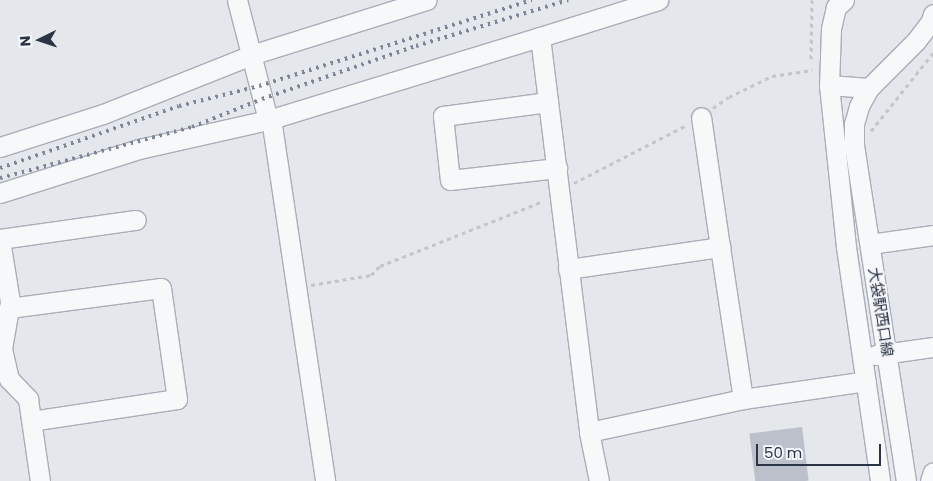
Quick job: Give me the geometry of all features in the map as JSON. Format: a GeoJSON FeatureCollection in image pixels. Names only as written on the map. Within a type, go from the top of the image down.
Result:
{"type":"FeatureCollection","features":[{"type":"Feature","properties":{"kind":"street"},"geometry":{"type":"LineString","coordinates":[[237,0],[268,120],[272,125],[325,481]]}},
{"type":"Feature","properties":{"kind":"street"},"geometry":{"type":"LineString","coordinates":[[0,147],[103,114],[251,55],[427,0]]}},
{"type":"Feature","properties":{"kind":"street"},"geometry":{"type":"LineString","coordinates":[[0,194],[139,149],[268,120],[658,0]]}},
{"type":"Feature","properties":{"kind":"street"},"geometry":{"type":"LineString","coordinates":[[930,0],[933,13]]}},
{"type":"Feature","properties":{"kind":"street","name":"大袋駅西口線"},"geometry":{"type":"LineString","coordinates":[[836,2],[831,29],[829,85],[834,146],[880,481]]}},
{"type":"Feature","properties":{"kind":"street","name":"大袋駅西口線"},"geometry":{"type":"LineString","coordinates":[[906,481],[854,144],[854,124],[859,106],[869,88],[916,42],[931,21],[933,13]]}},
{"type":"Feature","properties":{"kind":"street"},"geometry":{"type":"LineString","coordinates":[[540,37],[589,432],[599,481]]}},
{"type":"Feature","properties":{"kind":"street"},"geometry":{"type":"LineString","coordinates":[[829,85],[869,88]]}},
{"type":"Feature","properties":{"kind":"street"},"geometry":{"type":"LineString","coordinates":[[548,102],[443,116],[450,180],[557,168]]}},
{"type":"Feature","properties":{"kind":"street"},"geometry":{"type":"LineString","coordinates":[[701,117],[743,399]]}},
{"type":"Feature","properties":{"kind":"street"},"geometry":{"type":"LineString","coordinates":[[40,481],[28,399],[9,379],[2,349],[9,308],[0,240],[136,220]]}},
{"type":"Feature","properties":{"kind":"street"},"geometry":{"type":"LineString","coordinates":[[870,244],[933,235]]}},
{"type":"Feature","properties":{"kind":"street"},"geometry":{"type":"LineString","coordinates":[[568,268],[720,247]]}},
{"type":"Feature","properties":{"kind":"street"},"geometry":{"type":"LineString","coordinates":[[9,308],[161,288],[177,399],[32,420]]}},
{"type":"Feature","properties":{"kind":"street"},"geometry":{"type":"LineString","coordinates":[[863,356],[933,347]]}},
{"type":"Feature","properties":{"kind":"street"},"geometry":{"type":"LineString","coordinates":[[589,432],[743,399],[866,382]]}},
{"type":"Feature","properties":{"kind":"street"},"geometry":{"type":"LineString","coordinates":[[930,481],[933,472]]}},
{"type":"Feature","properties":{"kind":"path"},"geometry":{"type":"LineString","coordinates":[[870,132],[933,53]]}},
{"type":"Feature","properties":{"kind":"path"},"geometry":{"type":"LineString","coordinates":[[297,288],[371,275],[380,266],[547,199],[560,191]]}},
{"type":"Feature","properties":{"kind":"building"},"geometry":{"type":"Polygon","coordinates":[[[802,427],[809,481],[755,481],[749,433],[802,427]]]}},
{"type":"Feature","properties":{"kind":"railway"},"geometry":{"type":"LineString","coordinates":[[0,168],[179,106],[259,86],[532,0]]}},
{"type":"Feature","properties":{"kind":"railway"},"geometry":{"type":"LineString","coordinates":[[0,178],[192,127],[262,99],[416,46],[568,0]]}}]}
